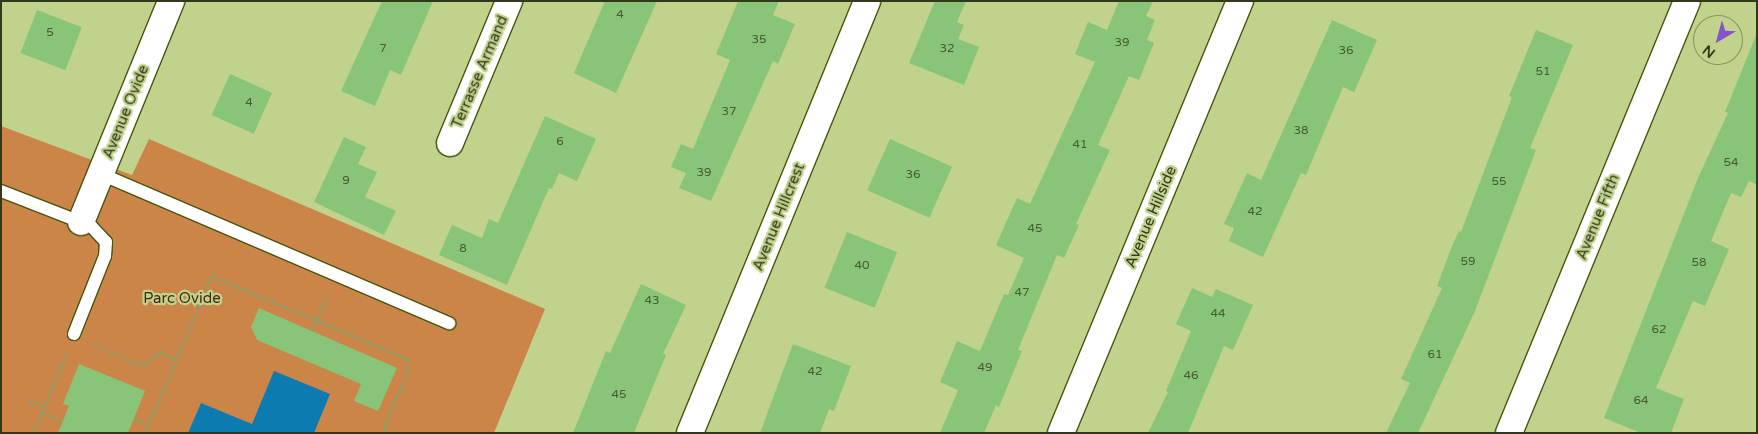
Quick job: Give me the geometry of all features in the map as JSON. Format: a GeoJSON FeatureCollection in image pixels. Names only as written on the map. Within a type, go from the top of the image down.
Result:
{"type":"FeatureCollection","features":[{"type":"Feature","properties":{"kind":"street","name":"Avenue Ovide"},"geometry":{"type":"LineString","coordinates":[[81,222],[171,1]]}},
{"type":"Feature","properties":{"kind":"street","name":"Terrasse Armand"},"geometry":{"type":"LineString","coordinates":[[450,143],[509,1]]}},
{"type":"Feature","properties":{"kind":"street","name":"Avenue Hillcrest"},"geometry":{"type":"LineString","coordinates":[[690,433],[867,1]]}},
{"type":"Feature","properties":{"kind":"street","name":"Avenue Hillside"},"geometry":{"type":"LineString","coordinates":[[1062,433],[1240,1]]}},
{"type":"Feature","properties":{"kind":"street","name":"Avenue Fifth"},"geometry":{"type":"LineString","coordinates":[[1509,433],[1687,1]]}},
{"type":"Feature","properties":{"kind":"lane"},"geometry":{"type":"LineString","coordinates":[[101,174],[449,323]]}},
{"type":"Feature","properties":{"kind":"lane"},"geometry":{"type":"LineString","coordinates":[[1,191],[81,222],[99,232],[106,242],[107,248],[74,334]]}},
{"type":"Feature","properties":{"kind":"path"},"geometry":{"type":"LineString","coordinates":[[312,331],[336,274]]}},
{"type":"Feature","properties":{"kind":"path"},"geometry":{"type":"LineString","coordinates":[[145,433],[212,276],[408,359],[408,372],[386,422],[384,433]]}},
{"type":"Feature","properties":{"kind":"path"},"geometry":{"type":"LineString","coordinates":[[33,433],[74,334],[135,363],[146,364],[160,351],[176,361]]}},
{"type":"Feature","properties":{"kind":"path"},"geometry":{"type":"LineString","coordinates":[[29,400],[45,406]]}},
{"type":"Feature","properties":{"kind":"path"},"geometry":{"type":"LineString","coordinates":[[42,413],[63,421]]}},
{"type":"Feature","properties":{"kind":"path"},"geometry":{"type":"LineString","coordinates":[[134,418],[149,425]]}},
{"type":"Feature","properties":{"kind":"green space","name":"Parc Ovide"},"geometry":{"type":"Polygon","coordinates":[[[1,126],[132,175],[149,139],[545,309],[494,433],[1,433],[1,126]]]}},
{"type":"Feature","properties":{"kind":"water"},"geometry":{"type":"Polygon","coordinates":[[[274,371],[330,394],[314,433],[188,433],[201,403],[252,424],[274,371]]]}},
{"type":"Feature","properties":{"kind":"building"},"geometry":{"type":"Polygon","coordinates":[[[382,1],[433,1],[401,75],[390,70],[375,106],[341,91],[382,1]]]}},
{"type":"Feature","properties":{"kind":"building"},"geometry":{"type":"Polygon","coordinates":[[[605,1],[657,1],[616,93],[574,73],[605,1]]]}},
{"type":"Feature","properties":{"kind":"building"},"geometry":{"type":"Polygon","coordinates":[[[738,1],[779,1],[773,15],[795,24],[778,64],[773,61],[711,201],[679,188],[686,173],[671,167],[681,144],[693,149],[730,60],[716,54],[738,1]]]}},
{"type":"Feature","properties":{"kind":"building"},"geometry":{"type":"Polygon","coordinates":[[[935,1],[966,1],[957,22],[964,25],[958,39],[979,47],[964,85],[909,63],[935,1]]]}},
{"type":"Feature","properties":{"kind":"building"},"geometry":{"type":"Polygon","coordinates":[[[1119,1],[1153,1],[1146,16],[1155,20],[1147,40],[1154,43],[1139,80],[1129,76],[1098,145],[1110,150],[1076,224],[1079,225],[1064,258],[1057,255],[1018,350],[1022,351],[999,407],[996,405],[984,433],[940,433],[958,390],[940,382],[957,341],[980,351],[1004,294],[1008,295],[1024,258],[996,245],[1017,198],[1030,204],[1095,62],[1075,54],[1088,22],[1107,30],[1119,1]]]}},
{"type":"Feature","properties":{"kind":"building"},"geometry":{"type":"Polygon","coordinates":[[[37,10],[82,27],[65,70],[21,53],[37,10]]]}},
{"type":"Feature","properties":{"kind":"building"},"geometry":{"type":"Polygon","coordinates":[[[1332,20],[1377,40],[1354,92],[1343,87],[1306,175],[1301,173],[1263,257],[1229,241],[1234,228],[1224,224],[1247,173],[1261,180],[1332,20]]]}},
{"type":"Feature","properties":{"kind":"building"},"geometry":{"type":"Polygon","coordinates":[[[1536,30],[1573,45],[1530,148],[1536,150],[1475,311],[1418,433],[1386,433],[1410,383],[1401,379],[1442,288],[1437,286],[1452,246],[1459,231],[1461,232],[1512,97],[1509,96],[1536,30]]]}},
{"type":"Feature","properties":{"kind":"building"},"geometry":{"type":"Polygon","coordinates":[[[1756,35],[1757,185],[1749,181],[1741,197],[1731,193],[1711,241],[1729,249],[1705,306],[1693,301],[1656,388],[1684,399],[1671,433],[1641,433],[1604,418],[1698,178],[1728,113],[1725,112],[1756,35]]]}},
{"type":"Feature","properties":{"kind":"building"},"geometry":{"type":"Polygon","coordinates":[[[230,74],[272,93],[254,134],[212,115],[230,74]]]}},
{"type":"Feature","properties":{"kind":"building"},"geometry":{"type":"Polygon","coordinates":[[[545,116],[596,139],[577,181],[559,173],[552,189],[549,188],[507,285],[439,255],[452,225],[482,238],[489,219],[498,223],[545,116]]]}},
{"type":"Feature","properties":{"kind":"building"},"geometry":{"type":"Polygon","coordinates":[[[344,137],[366,147],[358,164],[377,172],[365,197],[396,211],[384,235],[314,202],[344,137]]]}},
{"type":"Feature","properties":{"kind":"building"},"geometry":{"type":"Polygon","coordinates":[[[890,139],[952,167],[929,218],[867,190],[890,139]]]}},
{"type":"Feature","properties":{"kind":"building"},"geometry":{"type":"Polygon","coordinates":[[[847,232],[897,252],[875,308],[825,288],[847,232]]]}},
{"type":"Feature","properties":{"kind":"building"},"geometry":{"type":"Polygon","coordinates":[[[641,284],[686,305],[663,354],[666,355],[634,433],[573,433],[606,351],[610,353],[641,284]]]}},
{"type":"Feature","properties":{"kind":"building"},"geometry":{"type":"Polygon","coordinates":[[[1192,288],[1212,297],[1216,289],[1253,305],[1233,350],[1224,346],[1188,433],[1148,433],[1168,392],[1166,391],[1191,331],[1176,324],[1192,288]]]}},
{"type":"Feature","properties":{"kind":"building"},"geometry":{"type":"Polygon","coordinates":[[[259,308],[397,368],[378,411],[354,401],[361,384],[257,340],[251,327],[259,308]]]}},
{"type":"Feature","properties":{"kind":"building"},"geometry":{"type":"Polygon","coordinates":[[[793,344],[851,366],[834,411],[829,409],[820,433],[760,433],[793,344]]]}},
{"type":"Feature","properties":{"kind":"building"},"geometry":{"type":"Polygon","coordinates":[[[79,364],[145,391],[128,433],[58,433],[69,406],[63,404],[79,364]]]}}]}
